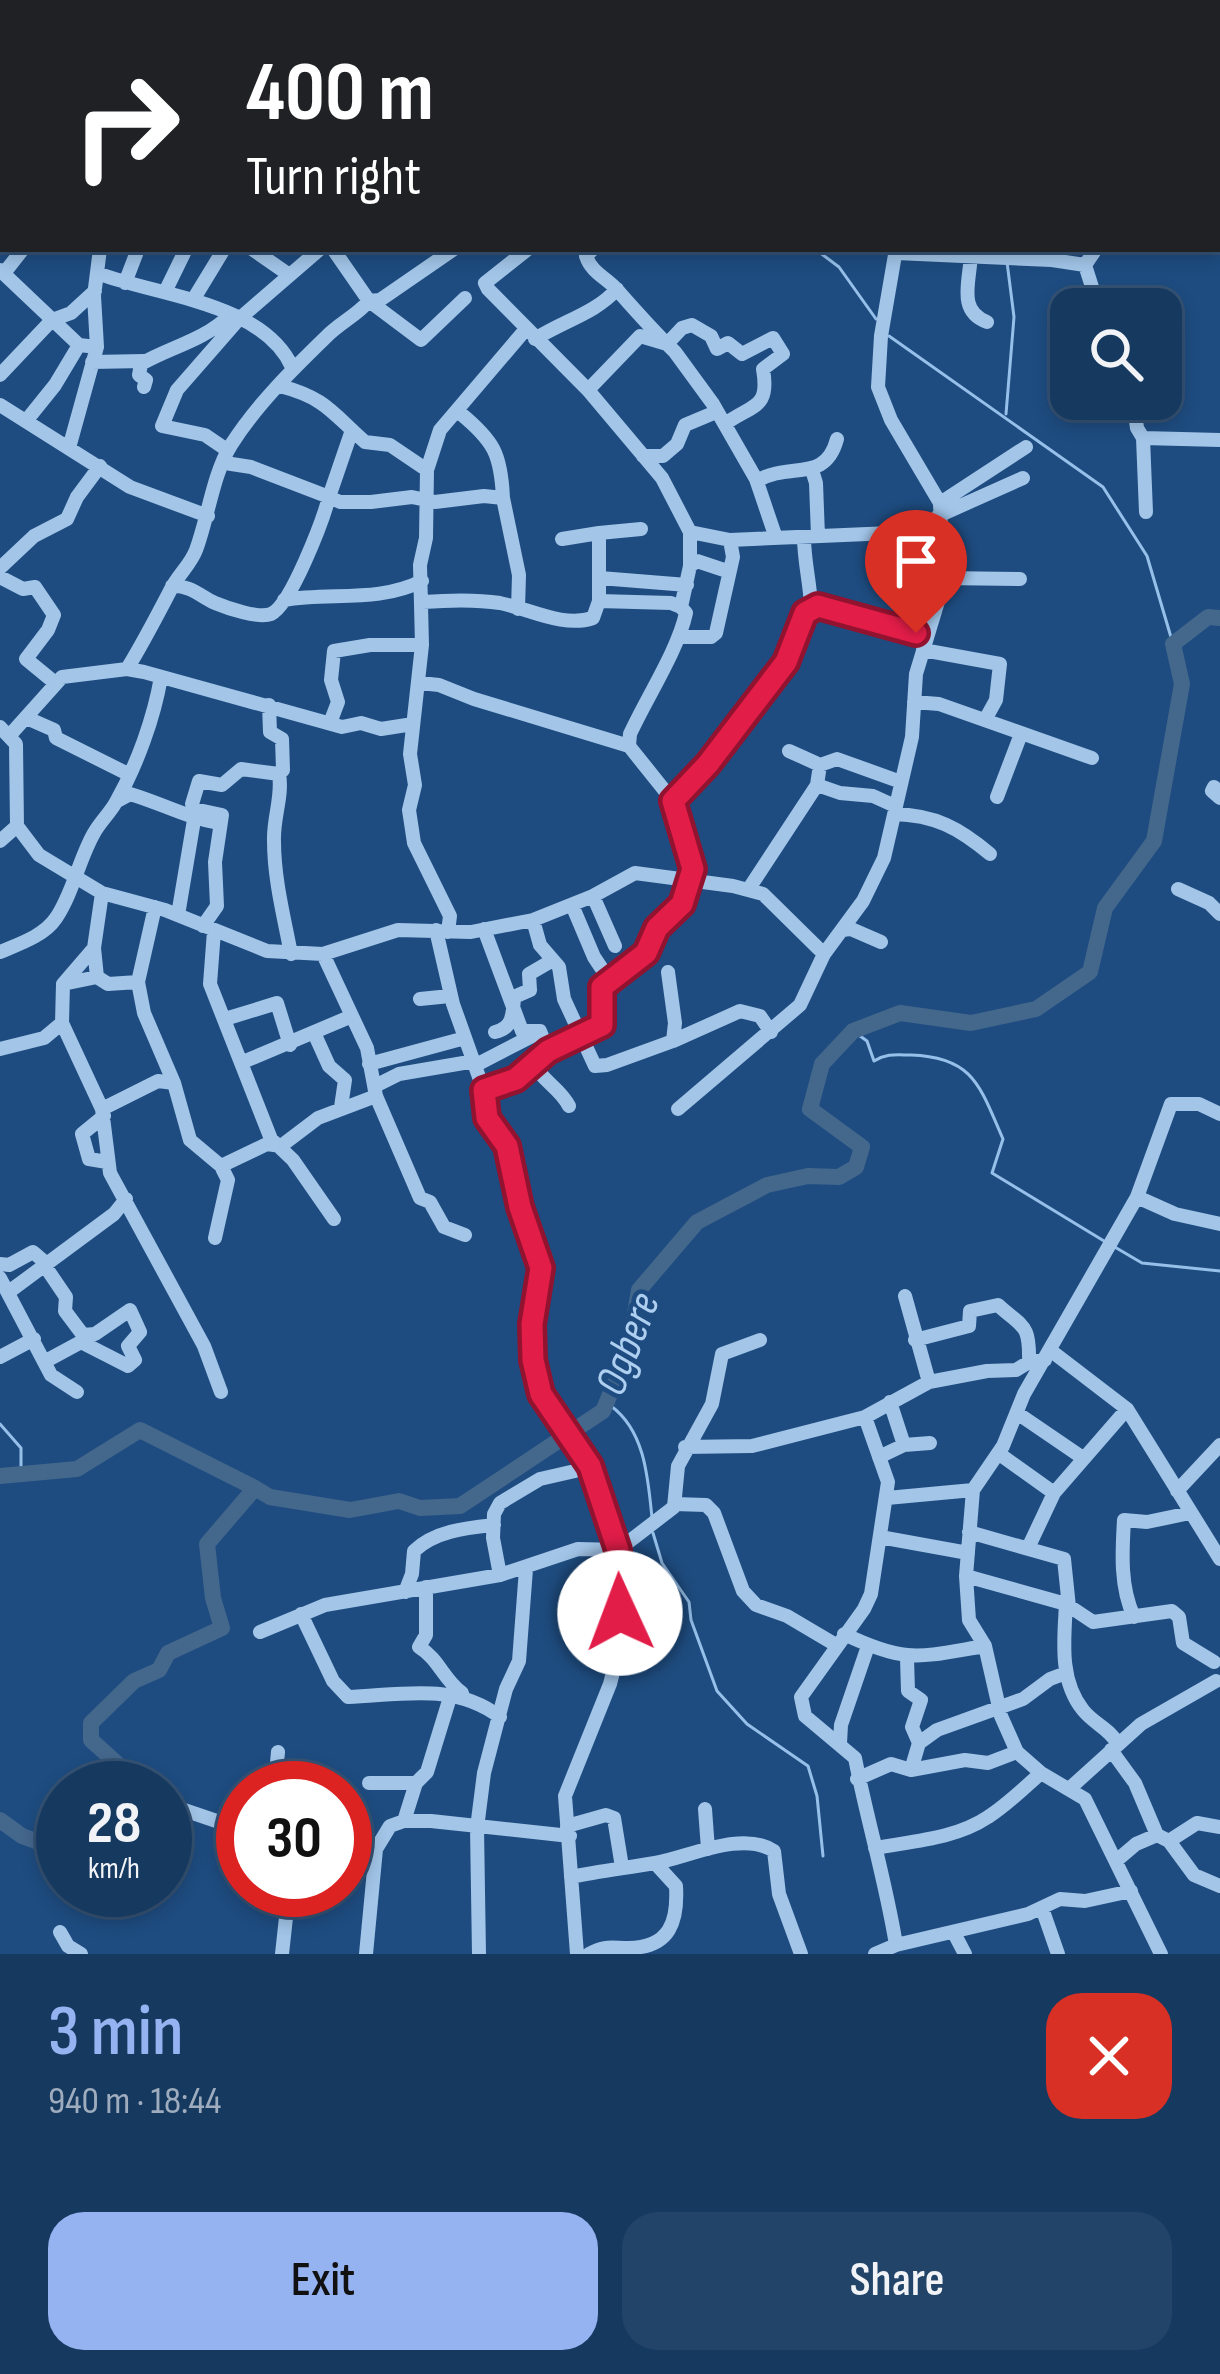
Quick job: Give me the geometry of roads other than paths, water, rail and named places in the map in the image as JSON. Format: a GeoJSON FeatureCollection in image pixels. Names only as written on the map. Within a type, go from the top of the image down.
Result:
{"type":"FeatureCollection","features":[{"type":"Feature","properties":{"kind":"street"},"geometry":{"type":"LineString","coordinates":[[69,448],[94,355],[100,252]]}},
{"type":"Feature","properties":{"kind":"street"},"geometry":{"type":"LineString","coordinates":[[125,284],[137,252]]}},
{"type":"Feature","properties":{"kind":"street"},"geometry":{"type":"LineString","coordinates":[[166,290],[185,252]]}},
{"type":"Feature","properties":{"kind":"street"},"geometry":{"type":"LineString","coordinates":[[193,300],[222,252]]}},
{"type":"Feature","properties":{"kind":"street"},"geometry":{"type":"LineString","coordinates":[[256,252],[288,274]]}},
{"type":"Feature","properties":{"kind":"street"},"geometry":{"type":"LineString","coordinates":[[2,271],[94,355],[144,361],[166,355],[234,317],[316,252]]}},
{"type":"Feature","properties":{"kind":"street"},"geometry":{"type":"LineString","coordinates":[[335,252],[369,301],[421,340],[465,298]]}},
{"type":"Feature","properties":{"kind":"street"},"geometry":{"type":"LineString","coordinates":[[127,669],[172,586],[195,555],[226,457],[253,413],[292,367],[369,301],[380,300],[387,291],[410,282],[450,252]]}},
{"type":"Feature","properties":{"kind":"street"},"geometry":{"type":"LineString","coordinates":[[590,252],[586,256],[590,268],[617,289],[667,344],[721,418],[757,481],[776,538]]}},
{"type":"Feature","properties":{"kind":"street"},"geometry":{"type":"LineString","coordinates":[[678,1109],[800,1005],[824,954],[875,882],[894,810],[912,737],[925,644],[943,578],[940,514],[878,387],[880,336],[896,252]]}},
{"type":"Feature","properties":{"kind":"street"},"geometry":{"type":"LineString","coordinates":[[921,252],[1052,254],[1085,266]]}},
{"type":"Feature","properties":{"kind":"street"},"geometry":{"type":"LineString","coordinates":[[1085,266],[1094,252]]}},
{"type":"Feature","properties":{"kind":"street"},"geometry":{"type":"LineString","coordinates":[[517,253],[485,284],[588,389],[662,478],[690,532],[690,566],[679,607],[680,637],[627,741]]}},
{"type":"Feature","properties":{"kind":"street"},"geometry":{"type":"LineString","coordinates":[[971,254],[967,308],[972,317],[987,322]]}},
{"type":"Feature","properties":{"kind":"street"},"geometry":{"type":"LineString","coordinates":[[1085,266],[1093,288]]}},
{"type":"Feature","properties":{"kind":"street"},"geometry":{"type":"LineString","coordinates":[[100,274],[125,284],[166,290],[252,323],[285,350],[292,367]]}},
{"type":"Feature","properties":{"kind":"street"},"geometry":{"type":"LineString","coordinates":[[577,1954],[566,1796],[618,1653],[618,1550],[589,1464],[541,1394],[532,1324],[541,1268],[520,1207],[507,1146],[487,1118],[476,1063],[450,996],[442,931],[450,916],[414,843],[410,825],[415,785],[410,754],[420,683],[424,498],[435,438],[531,334],[600,308],[617,289]]}},
{"type":"Feature","properties":{"kind":"street"},"geometry":{"type":"LineString","coordinates":[[0,375],[52,320],[71,313],[95,290]]}},
{"type":"Feature","properties":{"kind":"street"},"geometry":{"type":"LineString","coordinates":[[234,317],[177,390],[162,426],[205,435],[226,457],[340,502],[503,498]]}},
{"type":"Feature","properties":{"kind":"street"},"geometry":{"type":"LineString","coordinates":[[643,456],[663,456],[676,444],[685,425],[721,418],[761,401],[766,391],[763,369],[783,354],[773,338],[742,353],[728,343],[717,349],[711,336],[692,325],[682,328],[667,344]]}},
{"type":"Feature","properties":{"kind":"street"},"geometry":{"type":"LineString","coordinates":[[588,389],[640,336],[667,344]]}},
{"type":"Feature","properties":{"kind":"street"},"geometry":{"type":"LineString","coordinates":[[26,421],[79,345]]}},
{"type":"Feature","properties":{"kind":"street"},"geometry":{"type":"LineString","coordinates":[[144,361],[139,375],[146,380],[144,387]]}},
{"type":"Feature","properties":{"kind":"street"},"geometry":{"type":"LineString","coordinates":[[280,386],[308,394],[344,417],[365,442],[390,445],[427,470]]}},
{"type":"Feature","properties":{"kind":"street"},"geometry":{"type":"LineString","coordinates":[[0,426],[5,408],[130,487],[208,516]]}},
{"type":"Feature","properties":{"kind":"street"},"geometry":{"type":"LineString","coordinates":[[454,414],[460,413],[478,428],[497,452],[520,575],[518,609]]}},
{"type":"Feature","properties":{"kind":"street"},"geometry":{"type":"LineString","coordinates":[[1136,420],[1143,438],[1146,512]]}},
{"type":"Feature","properties":{"kind":"street"},"geometry":{"type":"LineString","coordinates":[[172,586],[186,587],[217,603],[272,614],[284,600],[320,528],[352,430]]}},
{"type":"Feature","properties":{"kind":"street"},"geometry":{"type":"LineString","coordinates":[[1143,438],[1220,440]]}},
{"type":"Feature","properties":{"kind":"street"},"geometry":{"type":"LineString","coordinates":[[757,481],[789,470],[812,470],[832,457],[838,439]]}},
{"type":"Feature","properties":{"kind":"street"},"geometry":{"type":"LineString","coordinates":[[690,532],[730,540],[920,530],[1026,447]]}},
{"type":"Feature","properties":{"kind":"street"},"geometry":{"type":"LineString","coordinates":[[0,568],[34,536],[68,519],[77,497],[100,466]]}},
{"type":"Feature","properties":{"kind":"street"},"geometry":{"type":"LineString","coordinates":[[673,801],[708,764],[786,662],[811,607],[802,563],[811,536],[816,483],[812,470]]}},
{"type":"Feature","properties":{"kind":"street"},"geometry":{"type":"LineString","coordinates":[[940,514],[1022,478]]}},
{"type":"Feature","properties":{"kind":"street"},"geometry":{"type":"LineString","coordinates":[[562,539],[641,529]]}},
{"type":"Feature","properties":{"kind":"street"},"geometry":{"type":"LineString","coordinates":[[423,602],[477,600],[581,622],[593,618],[600,578],[599,533]]}},
{"type":"Feature","properties":{"kind":"street"},"geometry":{"type":"LineString","coordinates":[[680,637],[716,633],[733,557],[730,540]]}},
{"type":"Feature","properties":{"kind":"street"},"geometry":{"type":"LineString","coordinates":[[690,566],[697,561],[727,571]]}},
{"type":"Feature","properties":{"kind":"street"},"geometry":{"type":"LineString","coordinates":[[0,577],[23,589],[35,586],[51,606],[54,615],[48,630],[26,659],[54,682]]}},
{"type":"Feature","properties":{"kind":"street"},"geometry":{"type":"LineString","coordinates":[[600,578],[686,585]]}},
{"type":"Feature","properties":{"kind":"street"},"geometry":{"type":"LineString","coordinates":[[943,578],[1020,579]]}},
{"type":"Feature","properties":{"kind":"street"},"geometry":{"type":"LineString","coordinates":[[284,600],[380,595],[422,581]]}},
{"type":"Feature","properties":{"kind":"street"},"geometry":{"type":"LineString","coordinates":[[598,601],[679,607]]}},
{"type":"Feature","properties":{"kind":"street"},"geometry":{"type":"LineString","coordinates":[[811,607],[1000,664],[996,700],[986,720]]}},
{"type":"Feature","properties":{"kind":"street"},"geometry":{"type":"LineString","coordinates":[[330,723],[338,702],[331,680],[334,651],[422,645]]}},
{"type":"Feature","properties":{"kind":"street"},"geometry":{"type":"LineString","coordinates":[[413,724],[382,729],[361,723],[342,727],[127,669],[68,676],[54,682],[28,718],[5,731],[18,757],[17,826],[39,855],[102,893],[178,915],[267,951],[323,954],[398,930],[484,929],[532,920],[593,896],[635,872],[763,894],[824,954]]}},
{"type":"Feature","properties":{"kind":"street"},"geometry":{"type":"LineString","coordinates":[[0,952],[55,920],[85,862],[94,833],[117,801],[157,702],[161,677]]}},
{"type":"Feature","properties":{"kind":"street"},"geometry":{"type":"LineString","coordinates":[[420,683],[627,741],[673,801],[693,869],[682,904],[657,928],[646,953],[599,994],[602,1025],[548,1051],[504,1086],[484,1090]]}},
{"type":"Feature","properties":{"kind":"street"},"geometry":{"type":"LineString","coordinates":[[914,702],[939,704],[1093,758]]}},
{"type":"Feature","properties":{"kind":"street"},"geometry":{"type":"LineString","coordinates":[[268,705],[270,732],[282,740],[283,770],[279,774]]}},
{"type":"Feature","properties":{"kind":"street"},"geometry":{"type":"LineString","coordinates":[[28,718],[54,730],[56,738],[128,774]]}},
{"type":"Feature","properties":{"kind":"street"},"geometry":{"type":"LineString","coordinates":[[997,797],[1021,734]]}},
{"type":"Feature","properties":{"kind":"street"},"geometry":{"type":"LineString","coordinates":[[789,752],[820,765],[837,759],[901,782]]}},
{"type":"Feature","properties":{"kind":"street"},"geometry":{"type":"LineString","coordinates":[[748,890],[817,784],[820,765]]}},
{"type":"Feature","properties":{"kind":"street"},"geometry":{"type":"LineString","coordinates":[[279,774],[241,770],[223,785],[199,781],[194,809],[222,815],[215,862],[217,906],[208,928],[211,984],[273,1143],[334,1219]]}},
{"type":"Feature","properties":{"kind":"street"},"geometry":{"type":"LineString","coordinates":[[279,774],[274,841],[278,896],[291,954]]}},
{"type":"Feature","properties":{"kind":"street"},"geometry":{"type":"LineString","coordinates":[[817,784],[840,794],[873,796],[894,810],[944,822],[989,854]]}},
{"type":"Feature","properties":{"kind":"street"},"geometry":{"type":"LineString","coordinates":[[117,801],[130,794],[162,803],[194,820],[220,823]]}},
{"type":"Feature","properties":{"kind":"street"},"geometry":{"type":"LineString","coordinates":[[178,915],[194,820]]}},
{"type":"Feature","properties":{"kind":"street"},"geometry":{"type":"LineString","coordinates":[[0,841],[17,826]]}},
{"type":"Feature","properties":{"kind":"street"},"geometry":{"type":"LineString","coordinates":[[1178,889],[1209,903],[1220,914]]}},
{"type":"Feature","properties":{"kind":"street"},"geometry":{"type":"LineString","coordinates":[[98,977],[94,948],[102,893]]}},
{"type":"Feature","properties":{"kind":"street"},"geometry":{"type":"LineString","coordinates":[[593,896],[615,946]]}},
{"type":"Feature","properties":{"kind":"street"},"geometry":{"type":"LineString","coordinates":[[572,905],[594,958],[610,981]]}},
{"type":"Feature","properties":{"kind":"street"},"geometry":{"type":"LineString","coordinates":[[155,907],[138,982],[144,1012],[174,1083],[190,1140],[221,1166],[228,1180],[214,1238]]}},
{"type":"Feature","properties":{"kind":"street"},"geometry":{"type":"LineString","coordinates":[[532,920],[540,945],[559,967],[564,999],[595,1066],[673,1042],[740,1010],[760,1016],[770,1032]]}},
{"type":"Feature","properties":{"kind":"street"},"geometry":{"type":"LineString","coordinates":[[484,929],[522,1031],[540,1031]]}},
{"type":"Feature","properties":{"kind":"street"},"geometry":{"type":"LineString","coordinates":[[842,930],[851,929],[880,942]]}},
{"type":"Feature","properties":{"kind":"street"},"geometry":{"type":"LineString","coordinates":[[94,948],[63,984],[62,1023],[103,1113],[107,1162],[204,1346],[220,1392]]}},
{"type":"Feature","properties":{"kind":"street"},"geometry":{"type":"LineString","coordinates":[[323,954],[368,1048],[373,1080],[420,1198],[430,1202],[444,1227],[466,1234]]}},
{"type":"Feature","properties":{"kind":"street"},"geometry":{"type":"LineString","coordinates":[[495,1032],[508,1026],[514,998],[530,991],[529,974],[553,960]]}},
{"type":"Feature","properties":{"kind":"street"},"geometry":{"type":"LineString","coordinates":[[668,972],[673,1042]]}},
{"type":"Feature","properties":{"kind":"street"},"geometry":{"type":"LineString","coordinates":[[63,984],[98,977],[108,984],[138,982]]}},
{"type":"Feature","properties":{"kind":"street"},"geometry":{"type":"LineString","coordinates":[[420,999],[450,996]]}},
{"type":"Feature","properties":{"kind":"street"},"geometry":{"type":"LineString","coordinates":[[224,1019],[277,1003],[290,1045]]}},
{"type":"Feature","properties":{"kind":"street"},"geometry":{"type":"LineString","coordinates":[[243,1062],[352,1016]]}},
{"type":"Feature","properties":{"kind":"street"},"geometry":{"type":"LineString","coordinates":[[0,1049],[44,1038],[62,1023]]}},
{"type":"Feature","properties":{"kind":"street"},"geometry":{"type":"LineString","coordinates":[[540,1031],[548,1051]]}},
{"type":"Feature","properties":{"kind":"street"},"geometry":{"type":"LineString","coordinates":[[314,1035],[329,1066],[345,1080],[373,1080],[476,1063],[540,1031]]}},
{"type":"Feature","properties":{"kind":"street"},"geometry":{"type":"LineString","coordinates":[[221,1166],[340,1108],[373,1080],[465,1038]]}},
{"type":"Feature","properties":{"kind":"street"},"geometry":{"type":"LineString","coordinates":[[533,1064],[560,1089],[569,1106]]}},
{"type":"Feature","properties":{"kind":"street"},"geometry":{"type":"LineString","coordinates":[[340,1108],[345,1080]]}},
{"type":"Feature","properties":{"kind":"street"},"geometry":{"type":"LineString","coordinates":[[107,1162],[88,1159],[82,1139],[103,1113],[158,1081],[174,1083]]}},
{"type":"Feature","properties":{"kind":"street"},"geometry":{"type":"LineString","coordinates":[[1161,1954],[1085,1799],[1041,1774],[1017,1752],[999,1708],[985,1646],[969,1620],[969,1532],[973,1490],[998,1453],[1041,1357],[1137,1197],[1139,1181],[1171,1104],[1199,1104],[1220,1114]]}},
{"type":"Feature","properties":{"kind":"street"},"geometry":{"type":"LineString","coordinates":[[1137,1197],[1175,1214],[1220,1224]]}},
{"type":"Feature","properties":{"kind":"street"},"geometry":{"type":"LineString","coordinates":[[77,1392],[58,1382],[44,1362],[5,1285],[46,1265],[127,1199]]}},
{"type":"Feature","properties":{"kind":"street"},"geometry":{"type":"LineString","coordinates":[[0,1264],[9,1265],[33,1252],[66,1297],[65,1311],[82,1335],[94,1334],[130,1310],[140,1332],[128,1346],[135,1360],[128,1366],[81,1342],[44,1362]]}},
{"type":"Feature","properties":{"kind":"street"},"geometry":{"type":"LineString","coordinates":[[905,1296],[929,1382]]}},
{"type":"Feature","properties":{"kind":"street"},"geometry":{"type":"LineString","coordinates":[[915,1340],[969,1326],[970,1311],[998,1305],[1019,1318],[1041,1357],[1127,1409],[1220,1558]]}},
{"type":"Feature","properties":{"kind":"street"},"geometry":{"type":"LineString","coordinates":[[0,1357],[34,1340]]}},
{"type":"Feature","properties":{"kind":"street"},"geometry":{"type":"LineString","coordinates":[[674,1504],[678,1466],[712,1404],[722,1354],[760,1340]]}},
{"type":"Feature","properties":{"kind":"street"},"geometry":{"type":"LineString","coordinates":[[686,1447],[752,1446],[865,1417],[929,1382],[1016,1370],[1041,1357]]}},
{"type":"Feature","properties":{"kind":"street"},"geometry":{"type":"LineString","coordinates":[[890,1402],[904,1445]]}},
{"type":"Feature","properties":{"kind":"street"},"geometry":{"type":"LineString","coordinates":[[1029,1546],[1054,1493],[1127,1409]]}},
{"type":"Feature","properties":{"kind":"street"},"geometry":{"type":"LineString","coordinates":[[1017,1413],[1083,1458]]}},
{"type":"Feature","properties":{"kind":"street"},"geometry":{"type":"LineString","coordinates":[[865,1417],[888,1482],[871,1594],[801,1697],[805,1716],[856,1757],[857,1779],[896,1945]]}},
{"type":"Feature","properties":{"kind":"street"},"geometry":{"type":"LineString","coordinates":[[880,1457],[904,1445],[930,1443]]}},
{"type":"Feature","properties":{"kind":"street"},"geometry":{"type":"LineString","coordinates":[[1177,1491],[1220,1445]]}},
{"type":"Feature","properties":{"kind":"street"},"geometry":{"type":"LineString","coordinates":[[998,1453],[1054,1493]]}},
{"type":"Feature","properties":{"kind":"street"},"geometry":{"type":"LineString","coordinates":[[500,1575],[494,1514],[505,1499],[540,1479],[589,1464]]}},
{"type":"Feature","properties":{"kind":"street"},"geometry":{"type":"LineString","coordinates":[[886,1498],[973,1490]]}},
{"type":"Feature","properties":{"kind":"street"},"geometry":{"type":"LineString","coordinates":[[260,1632],[344,1601],[500,1575],[578,1549],[618,1550],[674,1504],[706,1505],[714,1514],[743,1591],[756,1605],[840,1640],[907,1658],[985,1646]]}},
{"type":"Feature","properties":{"kind":"street"},"geometry":{"type":"LineString","coordinates":[[1134,1617],[1126,1600],[1124,1520],[1147,1522],[1190,1513]]}},
{"type":"Feature","properties":{"kind":"street"},"geometry":{"type":"LineString","coordinates":[[405,1592],[414,1551],[426,1540],[494,1525]]}},
{"type":"Feature","properties":{"kind":"street"},"geometry":{"type":"LineString","coordinates":[[969,1532],[1064,1559],[1066,1673],[1084,1712],[1111,1731],[1163,1838],[1194,1874],[1220,1886]]}},
{"type":"Feature","properties":{"kind":"street"},"geometry":{"type":"LineString","coordinates":[[880,1537],[968,1553]]}},
{"type":"Feature","properties":{"kind":"street"},"geometry":{"type":"LineString","coordinates":[[479,1954],[477,1828],[484,1773],[519,1661],[526,1569]]}},
{"type":"Feature","properties":{"kind":"street"},"geometry":{"type":"LineString","coordinates":[[966,1576],[1068,1606],[1093,1622],[1177,1612],[1183,1643],[1217,1660],[1218,1685],[1163,1708],[1070,1789]]}},
{"type":"Feature","properties":{"kind":"street"},"geometry":{"type":"LineString","coordinates":[[426,1587],[426,1635],[419,1647],[434,1656],[459,1696]]}},
{"type":"Feature","properties":{"kind":"street"},"geometry":{"type":"LineString","coordinates":[[301,1614],[333,1681],[348,1697],[398,1692],[459,1696],[480,1702],[500,1717]]}},
{"type":"Feature","properties":{"kind":"street"},"geometry":{"type":"LineString","coordinates":[[840,1743],[868,1646]]}},
{"type":"Feature","properties":{"kind":"street"},"geometry":{"type":"LineString","coordinates":[[907,1658],[908,1690],[921,1700],[912,1727],[919,1743]]}},
{"type":"Feature","properties":{"kind":"street"},"geometry":{"type":"LineString","coordinates":[[911,1770],[919,1743],[937,1730],[1023,1699],[1066,1673]]}},
{"type":"Feature","properties":{"kind":"street"},"geometry":{"type":"LineString","coordinates":[[404,1820],[416,1783],[427,1772],[459,1696]]}},
{"type":"Feature","properties":{"kind":"street"},"geometry":{"type":"LineString","coordinates":[[277,1761],[278,1752]]}},
{"type":"Feature","properties":{"kind":"street"},"geometry":{"type":"LineString","coordinates":[[857,1779],[891,1765],[911,1770],[965,1760],[988,1763],[1017,1752]]}},
{"type":"Feature","properties":{"kind":"street"},"geometry":{"type":"LineString","coordinates":[[875,1848],[940,1837],[972,1826],[1041,1774]]}},
{"type":"Feature","properties":{"kind":"street"},"geometry":{"type":"LineString","coordinates":[[372,1783],[416,1783]]}},
{"type":"Feature","properties":{"kind":"street"},"geometry":{"type":"LineString","coordinates":[[705,1809],[708,1849]]}},
{"type":"Feature","properties":{"kind":"street"},"geometry":{"type":"LineString","coordinates":[[366,1954],[376,1849],[390,1826],[404,1820],[568,1831],[606,1815],[614,1818],[622,1867]]}},
{"type":"Feature","properties":{"kind":"street"},"geometry":{"type":"LineString","coordinates":[[1116,1861],[1136,1844],[1198,1823],[1220,1827]]}},
{"type":"Feature","properties":{"kind":"street"},"geometry":{"type":"LineString","coordinates":[[571,1877],[757,1843],[774,1851],[779,1894],[801,1954]]}},
{"type":"Feature","properties":{"kind":"street"},"geometry":{"type":"LineString","coordinates":[[589,1954],[604,1946],[635,1951],[670,1930],[677,1915],[676,1886],[655,1863]]}},
{"type":"Feature","properties":{"kind":"street"},"geometry":{"type":"LineString","coordinates":[[875,1954],[1060,1899],[1085,1901],[1130,1891]]}},
{"type":"Feature","properties":{"kind":"street"},"geometry":{"type":"LineString","coordinates":[[1042,1908],[1058,1954]]}},
{"type":"Feature","properties":{"kind":"street"},"geometry":{"type":"LineString","coordinates":[[282,1954],[286,1917]]}},
{"type":"Feature","properties":{"kind":"street"},"geometry":{"type":"LineString","coordinates":[[60,1932],[68,1946],[81,1954]]}},
{"type":"Feature","properties":{"kind":"street"},"geometry":{"type":"LineString","coordinates":[[954,1934],[964,1954]]}},
{"type":"Feature","properties":{"kind":"waterway"},"geometry":{"type":"LineString","coordinates":[[819,252],[839,267],[876,319]]}},
{"type":"Feature","properties":{"kind":"waterway"},"geometry":{"type":"LineString","coordinates":[[1006,414],[1014,317],[1007,262]]}},
{"type":"Feature","properties":{"kind":"waterway"},"geometry":{"type":"LineString","coordinates":[[889,336],[1103,487],[1147,556],[1173,644]]}},
{"type":"Feature","properties":{"kind":"waterway","name":"Ogbere"},"geometry":{"type":"LineString","coordinates":[[114,1761],[91,1740],[91,1723],[134,1681],[159,1670],[168,1653],[222,1628],[207,1544],[255,1488],[270,1497],[350,1510],[399,1501],[420,1508],[460,1506],[603,1411],[629,1349],[639,1290],[697,1222],[767,1185],[808,1176],[839,1177],[856,1167],[862,1147],[810,1109],[822,1064],[853,1031],[900,1013],[971,1023],[1036,1009],[1090,972],[1105,908],[1154,841],[1182,684],[1173,644],[1208,617],[1220,618]]}},
{"type":"Feature","properties":{"kind":"waterway"},"geometry":{"type":"LineString","coordinates":[[853,1031],[867,1041],[874,1061],[911,1055],[932,1057],[962,1069],[980,1090],[1003,1139],[992,1173],[1104,1241]]}},
{"type":"Feature","properties":{"kind":"waterway"},"geometry":{"type":"LineString","coordinates":[[1113,1246],[1142,1263],[1220,1271]]}},
{"type":"Feature","properties":{"kind":"waterway"},"geometry":{"type":"LineString","coordinates":[[603,1411],[611,1406],[638,1442],[652,1518]]}},
{"type":"Feature","properties":{"kind":"waterway"},"geometry":{"type":"LineString","coordinates":[[0,1424],[21,1448],[21,1471]]}},
{"type":"Feature","properties":{"kind":"waterway"},"geometry":{"type":"LineString","coordinates":[[0,1476],[77,1469],[140,1430],[255,1488]]}},
{"type":"Feature","properties":{"kind":"waterway"},"geometry":{"type":"LineString","coordinates":[[653,1533],[662,1563],[689,1602],[717,1691],[747,1724],[808,1766],[817,1796],[823,1856]]}},
{"type":"Feature","properties":{"kind":"waterway","name":"Ogbere"},"geometry":{"type":"LineString","coordinates":[[0,1820],[36,1841]]}}]}
